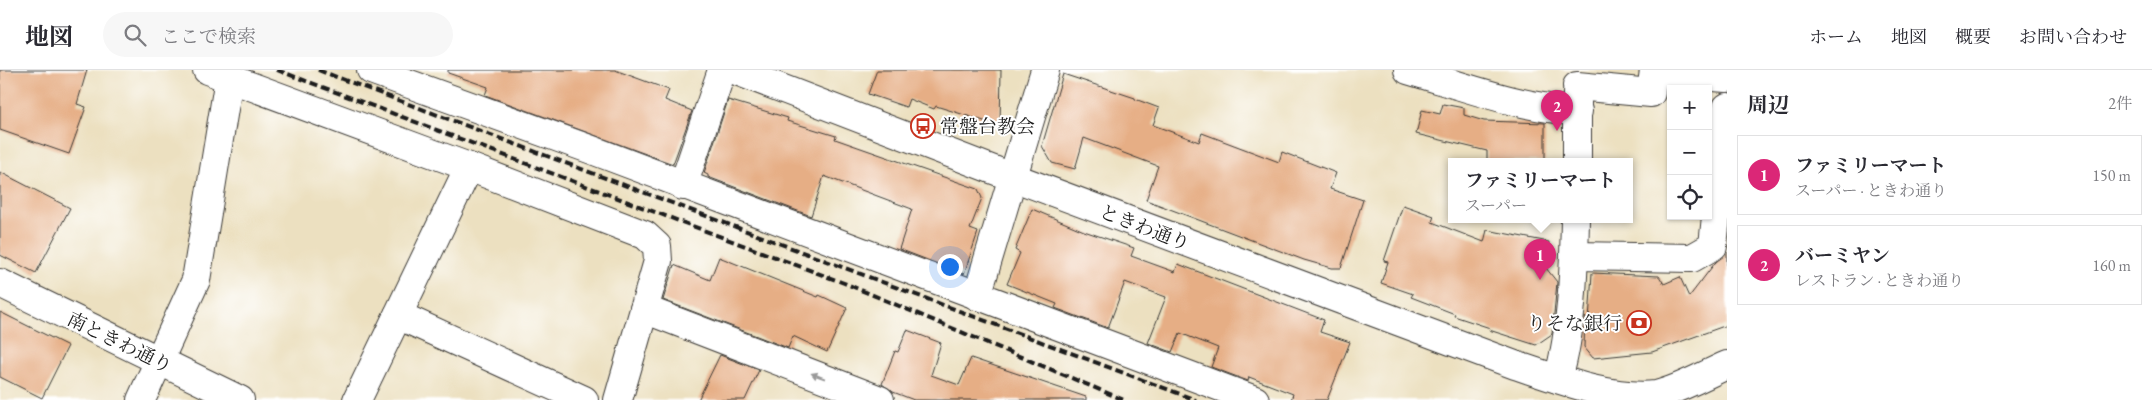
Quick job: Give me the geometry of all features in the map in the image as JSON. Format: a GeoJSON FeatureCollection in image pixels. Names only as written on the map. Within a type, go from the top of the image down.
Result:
{"type":"FeatureCollection","features":[{"type":"Feature","properties":{"kind":"street"},"geometry":{"type":"LineString","coordinates":[[371,70],[592,150],[683,186],[1256,400]]}},
{"type":"Feature","properties":{"kind":"street"},"geometry":{"type":"LineString","coordinates":[[683,186],[722,70]]}},
{"type":"Feature","properties":{"kind":"street","name":"ときわ通り"},"geometry":{"type":"LineString","coordinates":[[734,70],[1013,177],[1593,392],[1621,396],[1668,396],[1684,385],[1727,365]]}},
{"type":"Feature","properties":{"kind":"street"},"geometry":{"type":"LineString","coordinates":[[977,296],[1045,70]]}},
{"type":"Feature","properties":{"kind":"street"},"geometry":{"type":"LineString","coordinates":[[1408,70],[1522,102],[1560,110],[1577,89]]}},
{"type":"Feature","properties":{"kind":"street"},"geometry":{"type":"LineString","coordinates":[[1577,89],[1651,94],[1654,71],[1727,78]]}},
{"type":"Feature","properties":{"kind":"street"},"geometry":{"type":"LineString","coordinates":[[141,400],[196,280],[218,74],[469,167],[645,235],[657,246],[658,261],[618,400]]}},
{"type":"Feature","properties":{"kind":"street"},"geometry":{"type":"LineString","coordinates":[[1576,158],[1577,89]]}},
{"type":"Feature","properties":{"kind":"street"},"geometry":{"type":"LineString","coordinates":[[1575,256],[1692,258],[1713,246],[1727,108]]}},
{"type":"Feature","properties":{"kind":"street"},"geometry":{"type":"LineString","coordinates":[[357,400],[469,167]]}},
{"type":"Feature","properties":{"kind":"street"},"geometry":{"type":"LineString","coordinates":[[1558,380],[1564,357],[1575,256],[1575,223]]}},
{"type":"Feature","properties":{"kind":"street","name":"南ときわ通り"},"geometry":{"type":"LineString","coordinates":[[2,287],[240,400]]}},
{"type":"Feature","properties":{"kind":"street"},"geometry":{"type":"LineString","coordinates":[[644,309],[873,399]]}},
{"type":"Feature","properties":{"kind":"street"},"geometry":{"type":"LineString","coordinates":[[398,315],[584,400]]}},
{"type":"Feature","properties":{"kind":"building"},"geometry":{"type":"Polygon","coordinates":[[[0,70],[87,70],[77,104],[86,107],[69,154],[0,130],[0,70]]]}},
{"type":"Feature","properties":{"kind":"building"},"geometry":{"type":"Polygon","coordinates":[[[448,70],[615,70],[669,90],[665,100],[692,111],[673,164],[485,95],[488,87],[448,73],[448,70]]]}},
{"type":"Feature","properties":{"kind":"building"},"geometry":{"type":"Polygon","coordinates":[[[877,70],[1001,70],[1000,126],[936,106],[934,109],[909,99],[906,107],[868,94],[877,70]]]}},
{"type":"Feature","properties":{"kind":"building"},"geometry":{"type":"Polygon","coordinates":[[[1063,74],[1159,108],[1153,125],[1199,142],[1202,133],[1279,162],[1282,152],[1336,173],[1330,189],[1363,200],[1341,268],[1332,268],[1304,260],[1146,200],[1158,166],[1084,138],[1075,169],[1052,163],[1042,146],[1063,74]]]}},
{"type":"Feature","properties":{"kind":"building"},"geometry":{"type":"Polygon","coordinates":[[[728,100],[788,118],[787,121],[836,136],[835,139],[978,189],[982,198],[970,229],[978,232],[964,274],[899,249],[912,209],[824,176],[811,216],[708,177],[704,173],[728,100]]]}},
{"type":"Feature","properties":{"kind":"building"},"geometry":{"type":"Polygon","coordinates":[[[1443,104],[1464,108],[1464,115],[1484,121],[1545,123],[1545,158],[1487,158],[1487,151],[1416,134],[1422,110],[1440,114],[1443,104]]]}},
{"type":"Feature","properties":{"kind":"building"},"geometry":{"type":"Polygon","coordinates":[[[0,172],[70,208],[36,273],[0,255],[0,172]]]}},
{"type":"Feature","properties":{"kind":"building"},"geometry":{"type":"Polygon","coordinates":[[[1403,205],[1434,216],[1432,222],[1484,242],[1487,230],[1549,242],[1546,268],[1557,282],[1552,334],[1536,345],[1489,330],[1490,328],[1454,316],[1455,314],[1411,297],[1413,294],[1381,283],[1388,262],[1384,261],[1403,205]]]}},
{"type":"Feature","properties":{"kind":"building"},"geometry":{"type":"Polygon","coordinates":[[[1032,209],[1084,231],[1134,248],[1131,256],[1175,272],[1178,264],[1324,320],[1320,332],[1350,342],[1327,400],[1291,400],[1293,394],[1249,377],[1248,381],[1211,367],[1218,348],[1180,333],[1172,352],[1148,343],[1166,297],[1125,282],[1108,328],[1055,308],[1057,304],[1007,284],[1020,253],[1015,250],[1032,209]]]}},
{"type":"Feature","properties":{"kind":"building"},"geometry":{"type":"Polygon","coordinates":[[[1727,252],[1727,325],[1652,352],[1593,358],[1584,347],[1585,317],[1589,321],[1592,273],[1659,276],[1664,284],[1680,277],[1689,297],[1715,263],[1727,252]]]}},
{"type":"Feature","properties":{"kind":"building"},"geometry":{"type":"Polygon","coordinates":[[[719,257],[818,297],[819,295],[847,308],[827,352],[793,336],[788,348],[663,300],[674,265],[710,280],[719,257]]]}},
{"type":"Feature","properties":{"kind":"building"},"geometry":{"type":"Polygon","coordinates":[[[0,312],[68,346],[42,398],[0,377],[0,312]]]}},
{"type":"Feature","properties":{"kind":"building"},"geometry":{"type":"Polygon","coordinates":[[[907,330],[941,343],[931,375],[959,385],[971,358],[1086,397],[1086,400],[914,400],[893,392],[882,384],[895,351],[898,352],[907,330]]]}},
{"type":"Feature","properties":{"kind":"building"},"geometry":{"type":"Polygon","coordinates":[[[720,355],[759,370],[745,400],[698,400],[720,355]]]}},
{"type":"Feature","properties":{"kind":"railway"},"geometry":{"type":"LineString","coordinates":[[277,70],[844,283],[1124,400]]}},
{"type":"Feature","properties":{"kind":"railway"},"geometry":{"type":"LineString","coordinates":[[318,70],[1196,400]]}},
{"type":"Feature","properties":{"kind":"place","name":"常盤台教会"},"geometry":{"type":"Point","coordinates":[923,126]}},
{"type":"Feature","properties":{"kind":"place","name":"バーミヤン"},"geometry":{"type":"Point","coordinates":[1557,131]}},
{"type":"Feature","properties":{"kind":"place","name":"ファミリーマート"},"geometry":{"type":"Point","coordinates":[1540,280]}},
{"type":"Feature","properties":{"kind":"place","name":"りそな銀行"},"geometry":{"type":"Point","coordinates":[1639,323]}}]}
